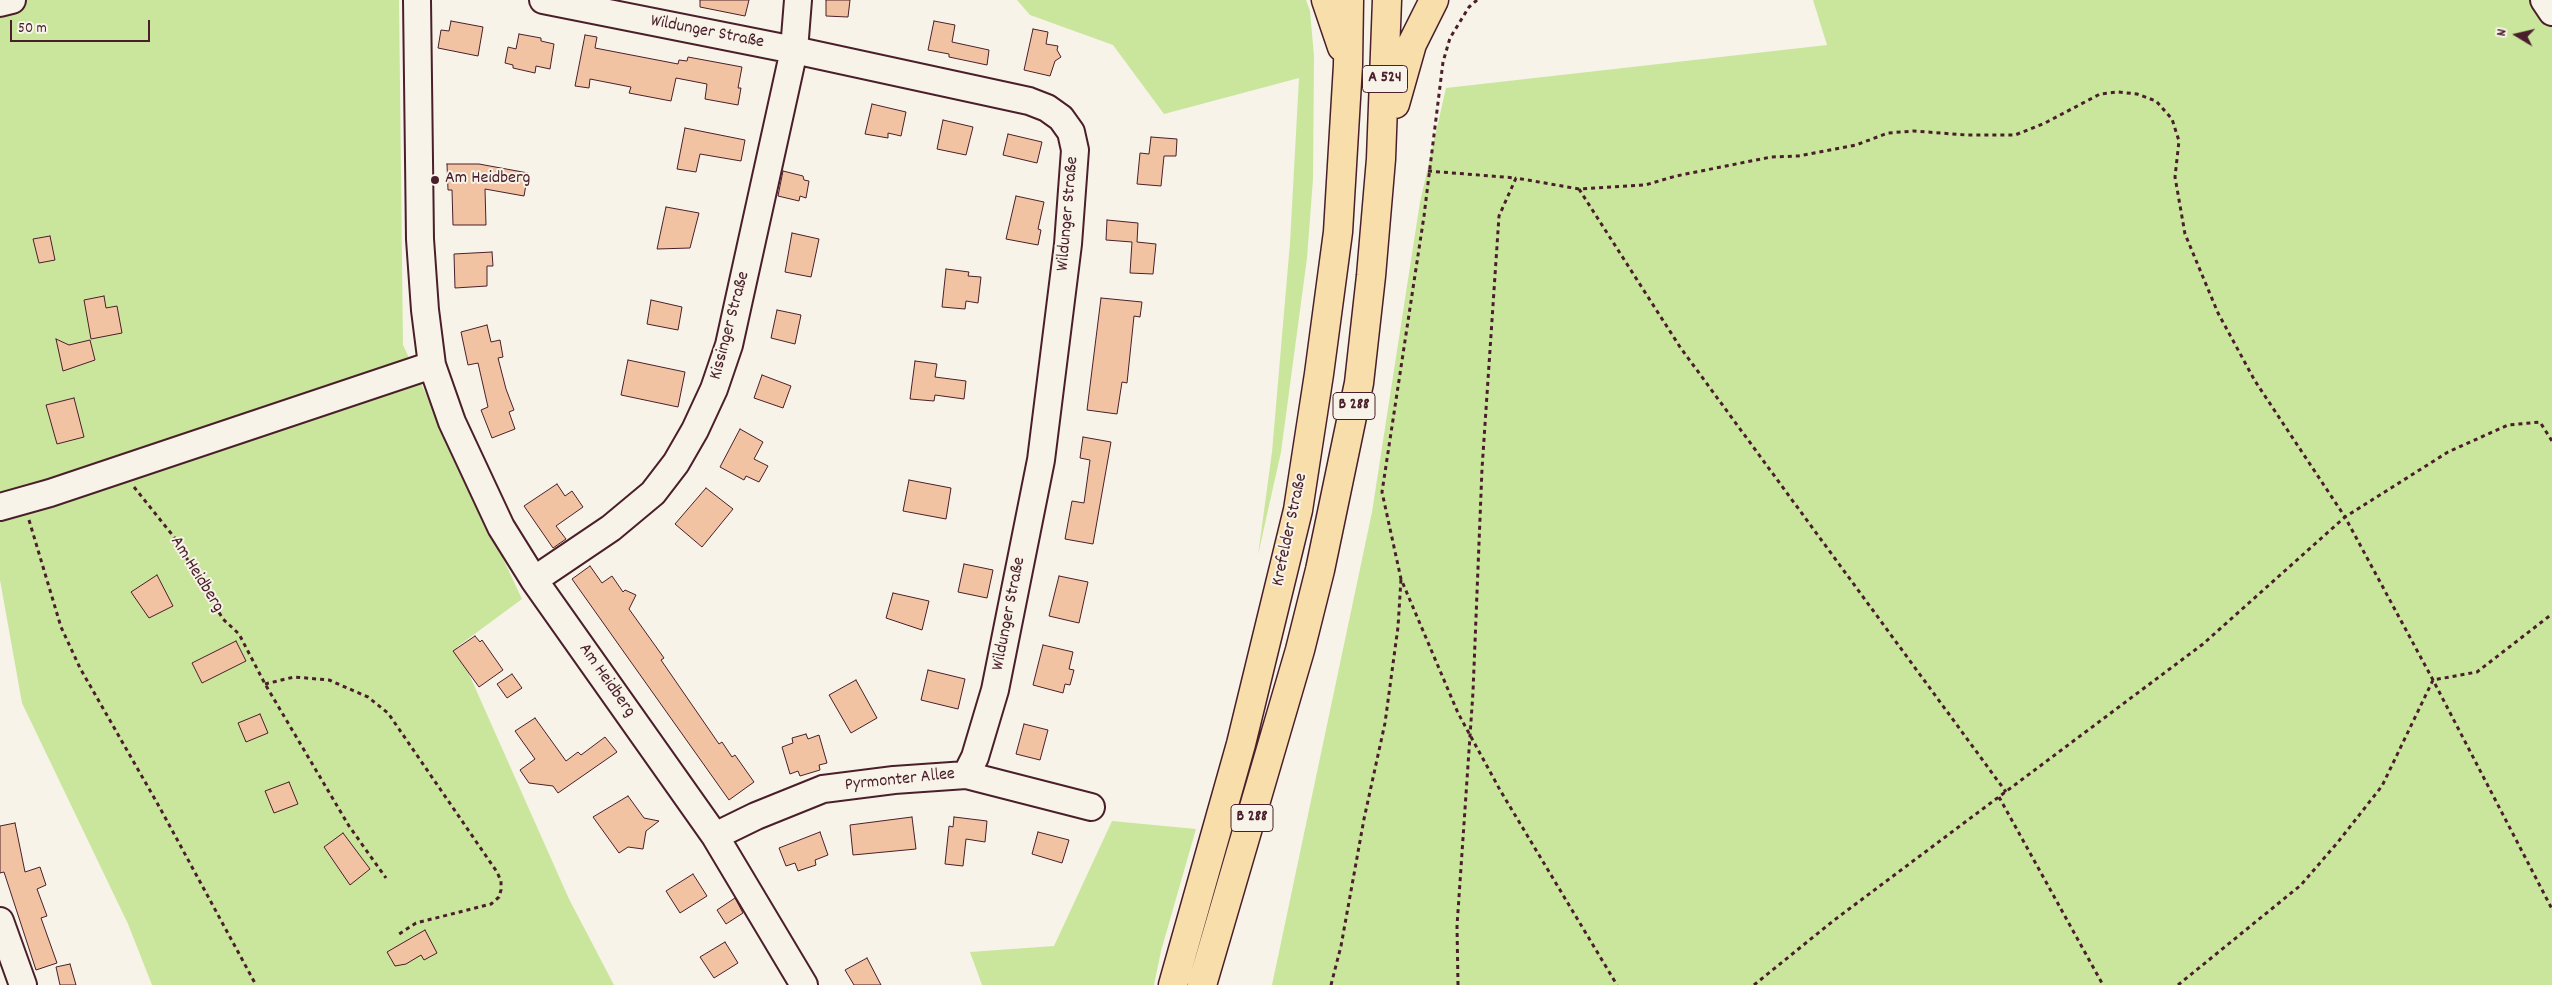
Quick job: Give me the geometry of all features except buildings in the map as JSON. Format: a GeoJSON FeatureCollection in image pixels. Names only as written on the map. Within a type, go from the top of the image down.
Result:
{"type":"FeatureCollection","features":[{"type":"Feature","properties":{"kind":"highway"},"geometry":{"type":"LineString","coordinates":[[1326,0],[1348,65]]}},
{"type":"Feature","properties":{"kind":"highway","name":"A 524"},"geometry":{"type":"LineString","coordinates":[[1348,65],[1350,0]]}},
{"type":"Feature","properties":{"kind":"highway","name":"A 524"},"geometry":{"type":"LineString","coordinates":[[1381,158],[1388,0]]}},
{"type":"Feature","properties":{"kind":"highway"},"geometry":{"type":"LineString","coordinates":[[1381,158],[1412,44],[1434,0]]}},
{"type":"Feature","properties":{"kind":"highway","name":"Krefelder Straße"},"geometry":{"type":"LineString","coordinates":[[1174,985],[1241,744],[1298,510],[1320,374],[1338,232],[1348,65]]}},
{"type":"Feature","properties":{"kind":"highway","name":"Krefelder Straße"},"geometry":{"type":"LineString","coordinates":[[1202,985],[1276,738],[1320,570],[1359,383],[1371,276],[1381,158]]}},
{"type":"Feature","properties":{"kind":"street"},"geometry":{"type":"LineString","coordinates":[[0,3],[12,0]]}},
{"type":"Feature","properties":{"kind":"street","name":"Am Heidberg"},"geometry":{"type":"LineString","coordinates":[[417,0],[420,239],[425,310],[432,365],[452,422],[472,469],[501,528],[534,580],[715,836],[804,985]]}},
{"type":"Feature","properties":{"kind":"street","name":"Wildunger Straße"},"geometry":{"type":"LineString","coordinates":[[543,0],[794,50],[1029,101],[1047,108],[1061,118],[1071,132],[1075,150],[1068,235],[1041,460],[995,690],[975,757],[966,775]]}},
{"type":"Feature","properties":{"kind":"street","name":"Kissinger Straße"},"geometry":{"type":"LineString","coordinates":[[534,580],[611,528],[653,493],[676,463],[695,430],[714,389],[729,345],[794,50],[798,0]]}},
{"type":"Feature","properties":{"kind":"street"},"geometry":{"type":"LineString","coordinates":[[2544,0],[2552,12]]}},
{"type":"Feature","properties":{"kind":"street"},"geometry":{"type":"LineString","coordinates":[[14,504],[432,365]]}},
{"type":"Feature","properties":{"kind":"street","name":"Pyrmonter Allee"},"geometry":{"type":"LineString","coordinates":[[715,836],[756,816],[823,789],[894,780],[966,775],[1090,807]]}},
{"type":"Feature","properties":{"kind":"street"},"geometry":{"type":"LineString","coordinates":[[0,921],[23,985]]}},
{"type":"Feature","properties":{"kind":"path"},"geometry":{"type":"LineString","coordinates":[[1477,0],[1469,7],[1450,38],[1443,62],[1428,171],[1424,216],[1382,492],[1401,578],[1458,713],[1500,790],[1617,985]]}},
{"type":"Feature","properties":{"kind":"path"},"geometry":{"type":"LineString","coordinates":[[1428,171],[1516,178],[1579,190],[1644,185],[1676,176],[1771,157],[1798,156],[1856,145],[1888,133],[1914,130],[1966,135],[2015,135],[2045,124],[2100,94],[2118,92],[2137,94],[2156,101],[2172,119],[2179,141],[2175,177],[2184,234],[2218,312],[2255,381],[2345,517],[2433,680],[2552,909]]}},
{"type":"Feature","properties":{"kind":"path"},"geometry":{"type":"LineString","coordinates":[[1458,985],[1457,926],[1470,736],[1482,469],[1499,216],[1516,178]]}},
{"type":"Feature","properties":{"kind":"path"},"geometry":{"type":"LineString","coordinates":[[1579,190],[1680,347],[2006,792]]}},
{"type":"Feature","properties":{"kind":"path"},"geometry":{"type":"LineString","coordinates":[[1754,985],[1833,921],[2203,644],[2345,517],[2448,452],[2508,425],[2540,422],[2552,441]]}},
{"type":"Feature","properties":{"kind":"path","name":"Am Heidberg"},"geometry":{"type":"LineString","coordinates":[[120,469],[174,537],[223,619],[239,634],[265,684],[350,826],[386,878]]}},
{"type":"Feature","properties":{"kind":"path"},"geometry":{"type":"LineString","coordinates":[[14,504],[61,627],[80,668],[160,808],[256,985]]}},
{"type":"Feature","properties":{"kind":"path"},"geometry":{"type":"LineString","coordinates":[[1331,985],[1341,946],[1364,819],[1385,723],[1398,627],[1401,578]]}},
{"type":"Feature","properties":{"kind":"path"},"geometry":{"type":"LineString","coordinates":[[2433,680],[2477,672],[2552,614]]}},
{"type":"Feature","properties":{"kind":"path"},"geometry":{"type":"LineString","coordinates":[[265,684],[294,677],[329,680],[368,697],[388,713],[499,876],[501,890],[499,897],[491,904],[416,923],[396,936]]}},
{"type":"Feature","properties":{"kind":"path"},"geometry":{"type":"LineString","coordinates":[[2178,985],[2301,885],[2338,842],[2382,786],[2433,680]]}},
{"type":"Feature","properties":{"kind":"path"},"geometry":{"type":"LineString","coordinates":[[1999,797],[2103,985]]}},
{"type":"Feature","properties":{"kind":"green space"},"geometry":{"type":"Polygon","coordinates":[[[0,0],[399,0],[403,345],[522,599],[457,647],[569,899],[614,985],[152,985],[128,924],[22,703],[0,580],[0,0]]]}},
{"type":"Feature","properties":{"kind":"green space"},"geometry":{"type":"Polygon","coordinates":[[[1017,0],[1306,0],[1310,11],[1314,56],[1313,179],[1307,258],[1281,452],[1258,555],[1272,452],[1290,243],[1299,78],[1164,114],[1113,45],[1030,15],[1017,0]]]}},
{"type":"Feature","properties":{"kind":"green space"},"geometry":{"type":"Polygon","coordinates":[[[1813,0],[2552,0],[2552,985],[1272,985],[1372,512],[1420,202],[1446,88],[1827,45],[1813,0]]]}},
{"type":"Feature","properties":{"kind":"green space"},"geometry":{"type":"Polygon","coordinates":[[[1112,821],[1196,829],[1161,951],[1154,985],[982,985],[970,952],[1054,946],[1112,821]]]}},
{"type":"Feature","properties":{"kind":"place","name":"Am Heidberg"},"geometry":{"type":"Point","coordinates":[435,180]}}]}
